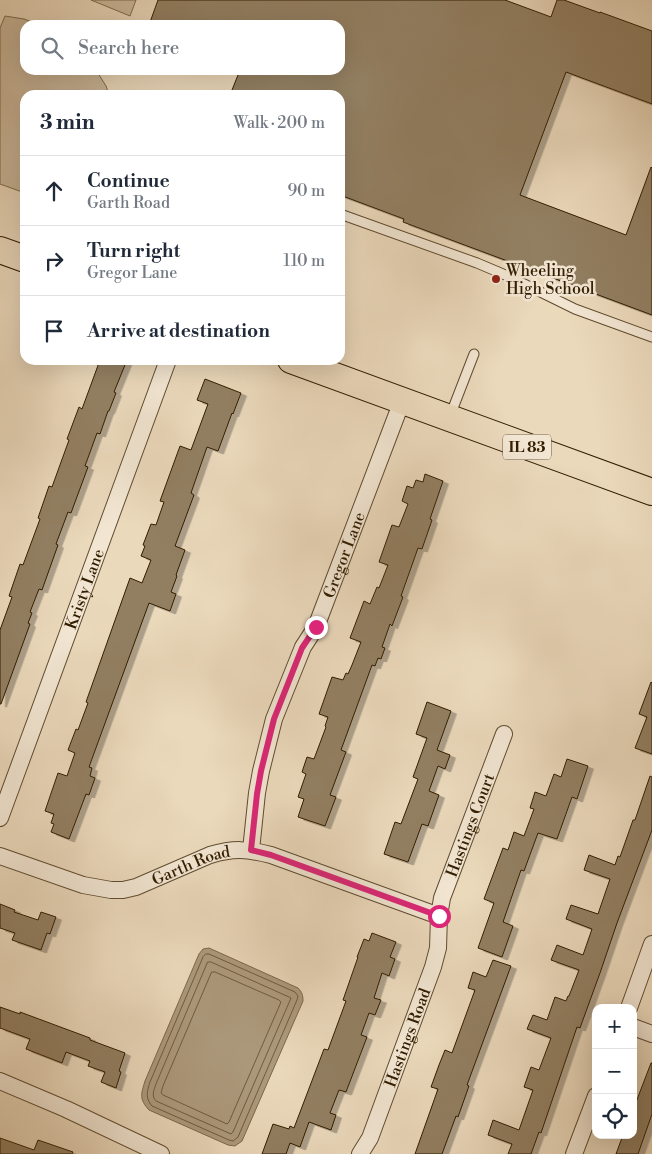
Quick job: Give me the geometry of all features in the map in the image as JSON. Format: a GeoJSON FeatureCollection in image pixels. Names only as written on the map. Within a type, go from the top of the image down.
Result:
{"type":"FeatureCollection","features":[{"type":"Feature","properties":{"kind":"main road"},"geometry":{"type":"LineString","coordinates":[[0,250],[20,257]]}},
{"type":"Feature","properties":{"kind":"main road","name":"IL 83"},"geometry":{"type":"LineString","coordinates":[[304,365],[652,492]]}},
{"type":"Feature","properties":{"kind":"street","name":"Kristy Lane"},"geometry":{"type":"LineString","coordinates":[[0,818],[166,365]]}},
{"type":"Feature","properties":{"kind":"street","name":"Gregor Lane"},"geometry":{"type":"LineString","coordinates":[[251,850],[261,771],[274,719],[302,648],[316,627],[402,401]]}},
{"type":"Feature","properties":{"kind":"street","name":"Hastings Court"},"geometry":{"type":"LineString","coordinates":[[439,916],[442,898],[504,734]]}},
{"type":"Feature","properties":{"kind":"street","name":"Garth Road"},"geometry":{"type":"LineString","coordinates":[[0,856],[83,885],[111,890],[124,890],[136,887],[210,855],[232,850],[251,850],[271,855],[439,916]]}},
{"type":"Feature","properties":{"kind":"street","name":"Hastings Road"},"geometry":{"type":"LineString","coordinates":[[360,1154],[370,1138],[433,968],[438,948],[439,916]]}},
{"type":"Feature","properties":{"kind":"street"},"geometry":{"type":"LineString","coordinates":[[630,1004],[652,944]]}},
{"type":"Feature","properties":{"kind":"street"},"geometry":{"type":"LineString","coordinates":[[637,1028],[652,1034]]}},
{"type":"Feature","properties":{"kind":"street"},"geometry":{"type":"LineString","coordinates":[[0,1080],[161,1154]]}},
{"type":"Feature","properties":{"kind":"street"},"geometry":{"type":"LineString","coordinates":[[574,1154],[592,1107]]}},
{"type":"Feature","properties":{"kind":"lane"},"geometry":{"type":"LineString","coordinates":[[345,216],[477,263],[575,309],[652,337]]}},
{"type":"Feature","properties":{"kind":"lane"},"geometry":{"type":"LineString","coordinates":[[449,418],[474,354]]}},
{"type":"Feature","properties":{"kind":"shaded area"},"geometry":{"type":"Polygon","coordinates":[[[91,0],[136,0],[130,16],[91,0]]]}},
{"type":"Feature","properties":{"kind":"shaded area"},"geometry":{"type":"Polygon","coordinates":[[[5,16],[27,20],[20,20],[20,75],[99,75],[107,90],[20,90],[20,191],[0,184],[0,28],[5,16]]]}},
{"type":"Feature","properties":{"kind":"water"},"geometry":{"type":"Polygon","coordinates":[[[209,948],[298,988],[303,997],[303,1001],[242,1141],[235,1146],[228,1145],[149,1110],[142,1096],[145,1081],[199,954],[203,949],[209,948]]]}},
{"type":"Feature","properties":{"kind":"building","name":"Wheeling High School"},"geometry":{"type":"Polygon","coordinates":[[[158,0],[505,0],[551,17],[557,0],[564,0],[652,31],[652,104],[566,72],[520,195],[626,235],[651,167],[652,315],[403,222],[404,219],[345,197],[345,90],[232,90],[238,75],[345,75],[345,20],[151,20],[158,0]]]}},
{"type":"Feature","properties":{"kind":"building"},"geometry":{"type":"Polygon","coordinates":[[[98,365],[125,365],[100,434],[97,433],[85,466],[88,467],[71,513],[68,512],[56,544],[58,545],[42,590],[39,589],[30,612],[32,613],[28,623],[30,624],[0,704],[0,630],[12,597],[9,596],[20,564],[23,565],[40,519],[38,518],[49,486],[52,487],[79,407],[82,409],[98,365]]]}},
{"type":"Feature","properties":{"kind":"building"},"geometry":{"type":"Polygon","coordinates":[[[205,379],[241,393],[218,451],[207,447],[191,493],[194,495],[175,546],[185,550],[171,592],[176,594],[170,611],[149,603],[89,767],[92,768],[90,776],[95,778],[89,795],[86,794],[69,839],[51,832],[54,824],[51,823],[54,814],[45,811],[58,773],[67,776],[75,753],[68,750],[88,703],[86,702],[130,578],[142,583],[151,560],[141,556],[145,546],[143,545],[151,524],[156,525],[164,502],[160,501],[180,446],[191,450],[208,404],[197,400],[205,379]]]}},
{"type":"Feature","properties":{"kind":"building"},"geometry":{"type":"Polygon","coordinates":[[[425,474],[443,481],[430,519],[432,520],[422,549],[418,548],[392,626],[390,624],[382,647],[385,648],[381,659],[378,658],[375,666],[372,665],[341,750],[346,752],[330,795],[336,797],[325,826],[298,817],[304,799],[298,797],[306,774],[302,772],[307,757],[314,759],[326,727],[328,717],[319,714],[332,677],[343,680],[346,673],[348,674],[361,642],[350,638],[364,601],[370,604],[388,565],[379,562],[392,525],[399,527],[408,504],[402,501],[407,486],[413,488],[416,480],[423,482],[425,474]]]}},
{"type":"Feature","properties":{"kind":"building"},"geometry":{"type":"Polygon","coordinates":[[[651,682],[652,754],[635,748],[647,717],[639,714],[651,682]]]}},
{"type":"Feature","properties":{"kind":"building"},"geometry":{"type":"Polygon","coordinates":[[[427,702],[451,711],[437,750],[450,755],[445,769],[438,766],[429,791],[439,795],[428,826],[422,824],[408,862],[384,854],[395,822],[401,824],[418,779],[413,777],[427,738],[416,734],[427,702]]]}},
{"type":"Feature","properties":{"kind":"building"},"geometry":{"type":"Polygon","coordinates":[[[567,759],[588,766],[577,799],[572,797],[557,839],[538,833],[524,871],[521,870],[503,922],[513,926],[502,957],[478,948],[494,903],[484,899],[503,848],[508,850],[514,832],[524,836],[534,809],[530,808],[535,792],[546,796],[554,774],[561,777],[567,759]]]}},
{"type":"Feature","properties":{"kind":"building"},"geometry":{"type":"Polygon","coordinates":[[[650,776],[652,777],[652,830],[580,1028],[577,1027],[541,1133],[539,1132],[531,1154],[508,1154],[512,1144],[488,1135],[493,1120],[519,1130],[533,1090],[524,1087],[531,1067],[539,1070],[551,1038],[527,1029],[533,1015],[547,1020],[555,997],[566,1001],[579,970],[551,960],[557,945],[583,955],[592,929],[566,919],[571,905],[598,914],[610,879],[584,870],[589,855],[615,865],[618,856],[620,857],[633,820],[635,820],[650,776]]]}},
{"type":"Feature","properties":{"kind":"building"},"geometry":{"type":"Polygon","coordinates":[[[0,904],[15,910],[14,912],[38,920],[41,912],[56,917],[50,934],[47,933],[41,950],[12,940],[15,933],[0,928],[0,904]]]}},
{"type":"Feature","properties":{"kind":"building"},"geometry":{"type":"Polygon","coordinates":[[[372,933],[396,942],[390,957],[395,959],[389,976],[382,973],[374,998],[381,1000],[375,1015],[369,1013],[361,1035],[367,1037],[346,1092],[339,1090],[330,1113],[336,1115],[331,1130],[309,1122],[300,1147],[290,1143],[286,1154],[262,1154],[273,1124],[289,1129],[290,1126],[294,1128],[324,1049],[328,1050],[346,1001],[343,1000],[364,939],[369,941],[372,933]]]}},
{"type":"Feature","properties":{"kind":"building"},"geometry":{"type":"Polygon","coordinates":[[[493,960],[511,966],[467,1085],[469,1086],[458,1117],[456,1116],[442,1154],[415,1154],[438,1089],[431,1087],[439,1065],[445,1050],[452,1053],[475,990],[468,988],[473,972],[486,977],[493,960]]]}},
{"type":"Feature","properties":{"kind":"building"},"geometry":{"type":"Polygon","coordinates":[[[0,1007],[20,1014],[20,1012],[125,1053],[116,1088],[101,1082],[105,1072],[88,1066],[90,1061],[66,1052],[62,1063],[26,1049],[30,1039],[0,1028],[0,1007]]]}},
{"type":"Feature","properties":{"kind":"building"},"geometry":{"type":"Polygon","coordinates":[[[652,1063],[652,1114],[638,1154],[616,1154],[622,1139],[637,1139],[637,1100],[652,1063]]]}},
{"type":"Feature","properties":{"kind":"building"},"geometry":{"type":"Polygon","coordinates":[[[0,1138],[34,1150],[38,1140],[73,1152],[72,1154],[0,1154],[0,1138]]]}},
{"type":"Feature","properties":{"kind":"place","name":"Wheeling High School"},"geometry":{"type":"Point","coordinates":[496,279]}},
{"type":"Feature","properties":{"kind":"route"},"geometry":{"type":"LineString","coordinates":[[316,627],[302,648],[274,719],[261,771],[251,850],[271,855],[439,916]]}}]}
